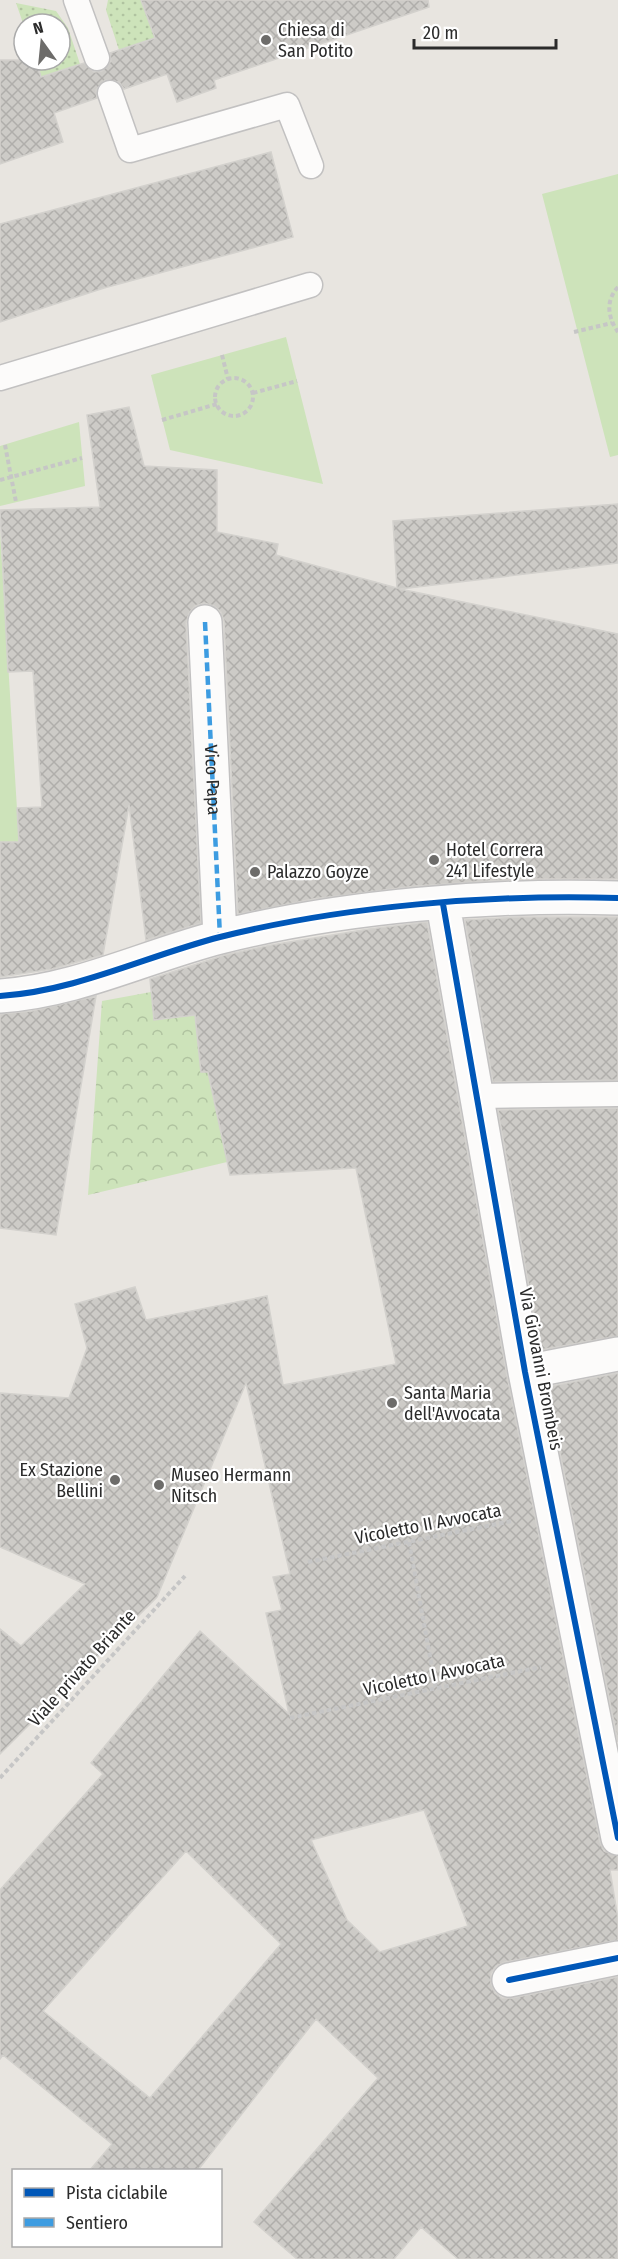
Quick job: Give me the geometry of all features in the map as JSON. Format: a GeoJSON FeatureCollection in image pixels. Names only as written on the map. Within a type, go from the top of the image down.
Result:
{"type":"FeatureCollection","features":[{"type":"Feature","properties":{"kind":"street","name":"Vico Papa"},"geometry":{"type":"LineString","coordinates":[[205,622],[220,937]]}},
{"type":"Feature","properties":{"kind":"street"},"geometry":{"type":"LineString","coordinates":[[0,996],[21,995],[82,982],[220,937],[364,911],[571,896],[618,898]]}},
{"type":"Feature","properties":{"kind":"street","name":"Via Giovanni Brombeis"},"geometry":{"type":"LineString","coordinates":[[443,904],[525,1372],[618,1838]]}},
{"type":"Feature","properties":{"kind":"street"},"geometry":{"type":"LineString","coordinates":[[525,1372],[618,1354]]}},
{"type":"Feature","properties":{"kind":"street"},"geometry":{"type":"LineString","coordinates":[[509,1980],[618,1958]]}},
{"type":"Feature","properties":{"kind":"lane"},"geometry":{"type":"LineString","coordinates":[[76,0],[97,58]]}},
{"type":"Feature","properties":{"kind":"lane"},"geometry":{"type":"LineString","coordinates":[[110,93],[130,150],[287,105],[310,166]]}},
{"type":"Feature","properties":{"kind":"lane"},"geometry":{"type":"LineString","coordinates":[[0,378],[310,285]]}},
{"type":"Feature","properties":{"kind":"lane"},"geometry":{"type":"LineString","coordinates":[[478,1096],[618,1094]]}},
{"type":"Feature","properties":{"kind":"path"},"geometry":{"type":"LineString","coordinates":[[618,288],[609,304],[612,323],[618,332]]}},
{"type":"Feature","properties":{"kind":"path"},"geometry":{"type":"LineString","coordinates":[[574,332],[612,323]]}},
{"type":"Feature","properties":{"kind":"path"},"geometry":{"type":"LineString","coordinates":[[222,355],[228,379]]}},
{"type":"Feature","properties":{"kind":"path"},"geometry":{"type":"LineString","coordinates":[[228,379],[246,382],[253,393],[249,408],[240,414],[225,413],[217,404],[217,389],[228,379]]}},
{"type":"Feature","properties":{"kind":"path"},"geometry":{"type":"LineString","coordinates":[[253,393],[297,381]]}},
{"type":"Feature","properties":{"kind":"path"},"geometry":{"type":"LineString","coordinates":[[162,420],[217,404]]}},
{"type":"Feature","properties":{"kind":"path"},"geometry":{"type":"LineString","coordinates":[[5,445],[16,502]]}},
{"type":"Feature","properties":{"kind":"path"},"geometry":{"type":"LineString","coordinates":[[0,480],[82,458]]}},
{"type":"Feature","properties":{"kind":"path"},"geometry":{"type":"LineString","coordinates":[[409,1542],[436,1689]]}},
{"type":"Feature","properties":{"kind":"green space"},"geometry":{"type":"Polygon","coordinates":[[[108,0],[141,0],[155,38],[119,50],[106,10],[108,0]]]}},
{"type":"Feature","properties":{"kind":"green space"},"geometry":{"type":"Polygon","coordinates":[[[16,3],[57,12],[19,12],[16,3]]]}},
{"type":"Feature","properties":{"kind":"green space"},"geometry":{"type":"Polygon","coordinates":[[[72,40],[80,64],[72,67],[72,40]]]}},
{"type":"Feature","properties":{"kind":"green space"},"geometry":{"type":"Polygon","coordinates":[[[40,72],[56,72],[41,77],[40,72]]]}},
{"type":"Feature","properties":{"kind":"green space"},"geometry":{"type":"Polygon","coordinates":[[[618,174],[618,455],[610,457],[542,194],[618,174]]]}},
{"type":"Feature","properties":{"kind":"green space"},"geometry":{"type":"Polygon","coordinates":[[[286,337],[323,484],[170,450],[151,375],[286,337]]]}},
{"type":"Feature","properties":{"kind":"green space"},"geometry":{"type":"Polygon","coordinates":[[[79,422],[85,486],[0,506],[0,446],[79,422]]]}},
{"type":"Feature","properties":{"kind":"green space"},"geometry":{"type":"Polygon","coordinates":[[[0,531],[19,842],[0,842],[0,531]]]}},
{"type":"Feature","properties":{"kind":"green space"},"geometry":{"type":"Polygon","coordinates":[[[151,992],[155,1019],[195,1015],[201,1072],[212,1071],[227,1162],[88,1195],[102,1001],[151,992]]]}},
{"type":"Feature","properties":{"kind":"building"},"geometry":{"type":"Polygon","coordinates":[[[141,0],[428,0],[429,7],[214,80],[216,88],[177,102],[167,74],[124,89],[119,82],[105,80],[96,90],[97,98],[54,113],[63,142],[0,164],[0,60],[12,60],[12,72],[40,72],[41,77],[56,72],[72,72],[72,67],[84,63],[94,72],[102,71],[111,61],[110,53],[155,38],[141,0]]]}},
{"type":"Feature","properties":{"kind":"building"},"geometry":{"type":"Polygon","coordinates":[[[271,152],[293,237],[104,288],[0,322],[0,224],[271,152]]]}},
{"type":"Feature","properties":{"kind":"building"},"geometry":{"type":"Polygon","coordinates":[[[129,407],[144,466],[217,470],[217,532],[278,544],[276,555],[397,588],[393,521],[618,504],[618,563],[400,589],[618,634],[618,879],[519,879],[416,886],[313,899],[238,914],[224,621],[221,612],[214,606],[204,603],[195,606],[189,613],[186,623],[201,923],[146,940],[129,805],[103,955],[52,969],[0,977],[0,842],[19,842],[17,808],[42,807],[33,671],[8,672],[0,510],[100,507],[87,415],[129,407]]]}},
{"type":"Feature","properties":{"kind":"building"},"geometry":{"type":"Polygon","coordinates":[[[520,917],[618,917],[618,1080],[493,1082],[465,920],[520,917]]]}},
{"type":"Feature","properties":{"kind":"building"},"geometry":{"type":"Polygon","coordinates":[[[427,922],[507,1376],[600,1842],[604,1851],[618,1856],[618,1870],[610,1870],[618,1919],[618,1940],[505,1962],[496,1966],[491,1973],[491,1983],[495,1993],[502,1998],[512,1998],[618,1977],[618,2259],[458,2259],[421,2227],[394,2259],[297,2259],[254,2222],[378,2078],[316,2019],[199,2169],[91,2169],[112,2144],[3,2055],[0,2059],[0,1890],[103,1774],[91,1763],[200,1631],[289,1714],[266,1613],[282,1610],[273,1577],[290,1574],[246,1383],[157,1597],[0,1754],[0,1629],[21,1646],[85,1584],[0,1547],[0,1393],[69,1398],[87,1348],[75,1304],[135,1287],[146,1320],[267,1296],[283,1385],[396,1364],[356,1168],[230,1175],[208,1072],[201,1072],[195,1015],[154,1020],[150,979],[225,955],[271,945],[427,922]],[[424,1810],[311,1840],[347,1920],[380,1952],[468,1926],[424,1810]],[[186,1851],[43,2011],[150,2098],[281,1944],[186,1851]]]}},
{"type":"Feature","properties":{"kind":"building"},"geometry":{"type":"Polygon","coordinates":[[[96,996],[56,1235],[0,1228],[0,1014],[32,1011],[96,996]]]}},
{"type":"Feature","properties":{"kind":"building"},"geometry":{"type":"Polygon","coordinates":[[[618,1108],[618,1336],[540,1350],[498,1110],[618,1108]]]}},
{"type":"Feature","properties":{"kind":"building"},"geometry":{"type":"Polygon","coordinates":[[[618,1373],[618,1742],[547,1387],[618,1373]]]}},
{"type":"Feature","properties":{"kind":"marked path"},"geometry":{"type":"LineString","coordinates":[[205,622],[220,937]]}},
{"type":"Feature","properties":{"kind":"cycle path"},"geometry":{"type":"LineString","coordinates":[[0,996],[56,987],[220,937],[316,917],[469,900],[618,898]]}},
{"type":"Feature","properties":{"kind":"cycle path"},"geometry":{"type":"LineString","coordinates":[[443,904],[525,1372],[618,1838]]}},
{"type":"Feature","properties":{"kind":"cycle path"},"geometry":{"type":"LineString","coordinates":[[509,1980],[618,1958]]}},
{"type":"Feature","properties":{"kind":"place","name":"Chiesa di San Potito"},"geometry":{"type":"Point","coordinates":[266,40]}},
{"type":"Feature","properties":{"kind":"place","name":"Hotel Correra 241 Lifestyle"},"geometry":{"type":"Point","coordinates":[434,860]}},
{"type":"Feature","properties":{"kind":"place","name":"Palazzo Goyze"},"geometry":{"type":"Point","coordinates":[255,872]}},
{"type":"Feature","properties":{"kind":"place","name":"Santa Maria dell'Avvocata"},"geometry":{"type":"Point","coordinates":[392,1403]}},
{"type":"Feature","properties":{"kind":"place","name":"Ex Stazione Bellini"},"geometry":{"type":"Point","coordinates":[115,1480]}},
{"type":"Feature","properties":{"kind":"place","name":"Museo Hermann Nitsch"},"geometry":{"type":"Point","coordinates":[159,1485]}}]}
